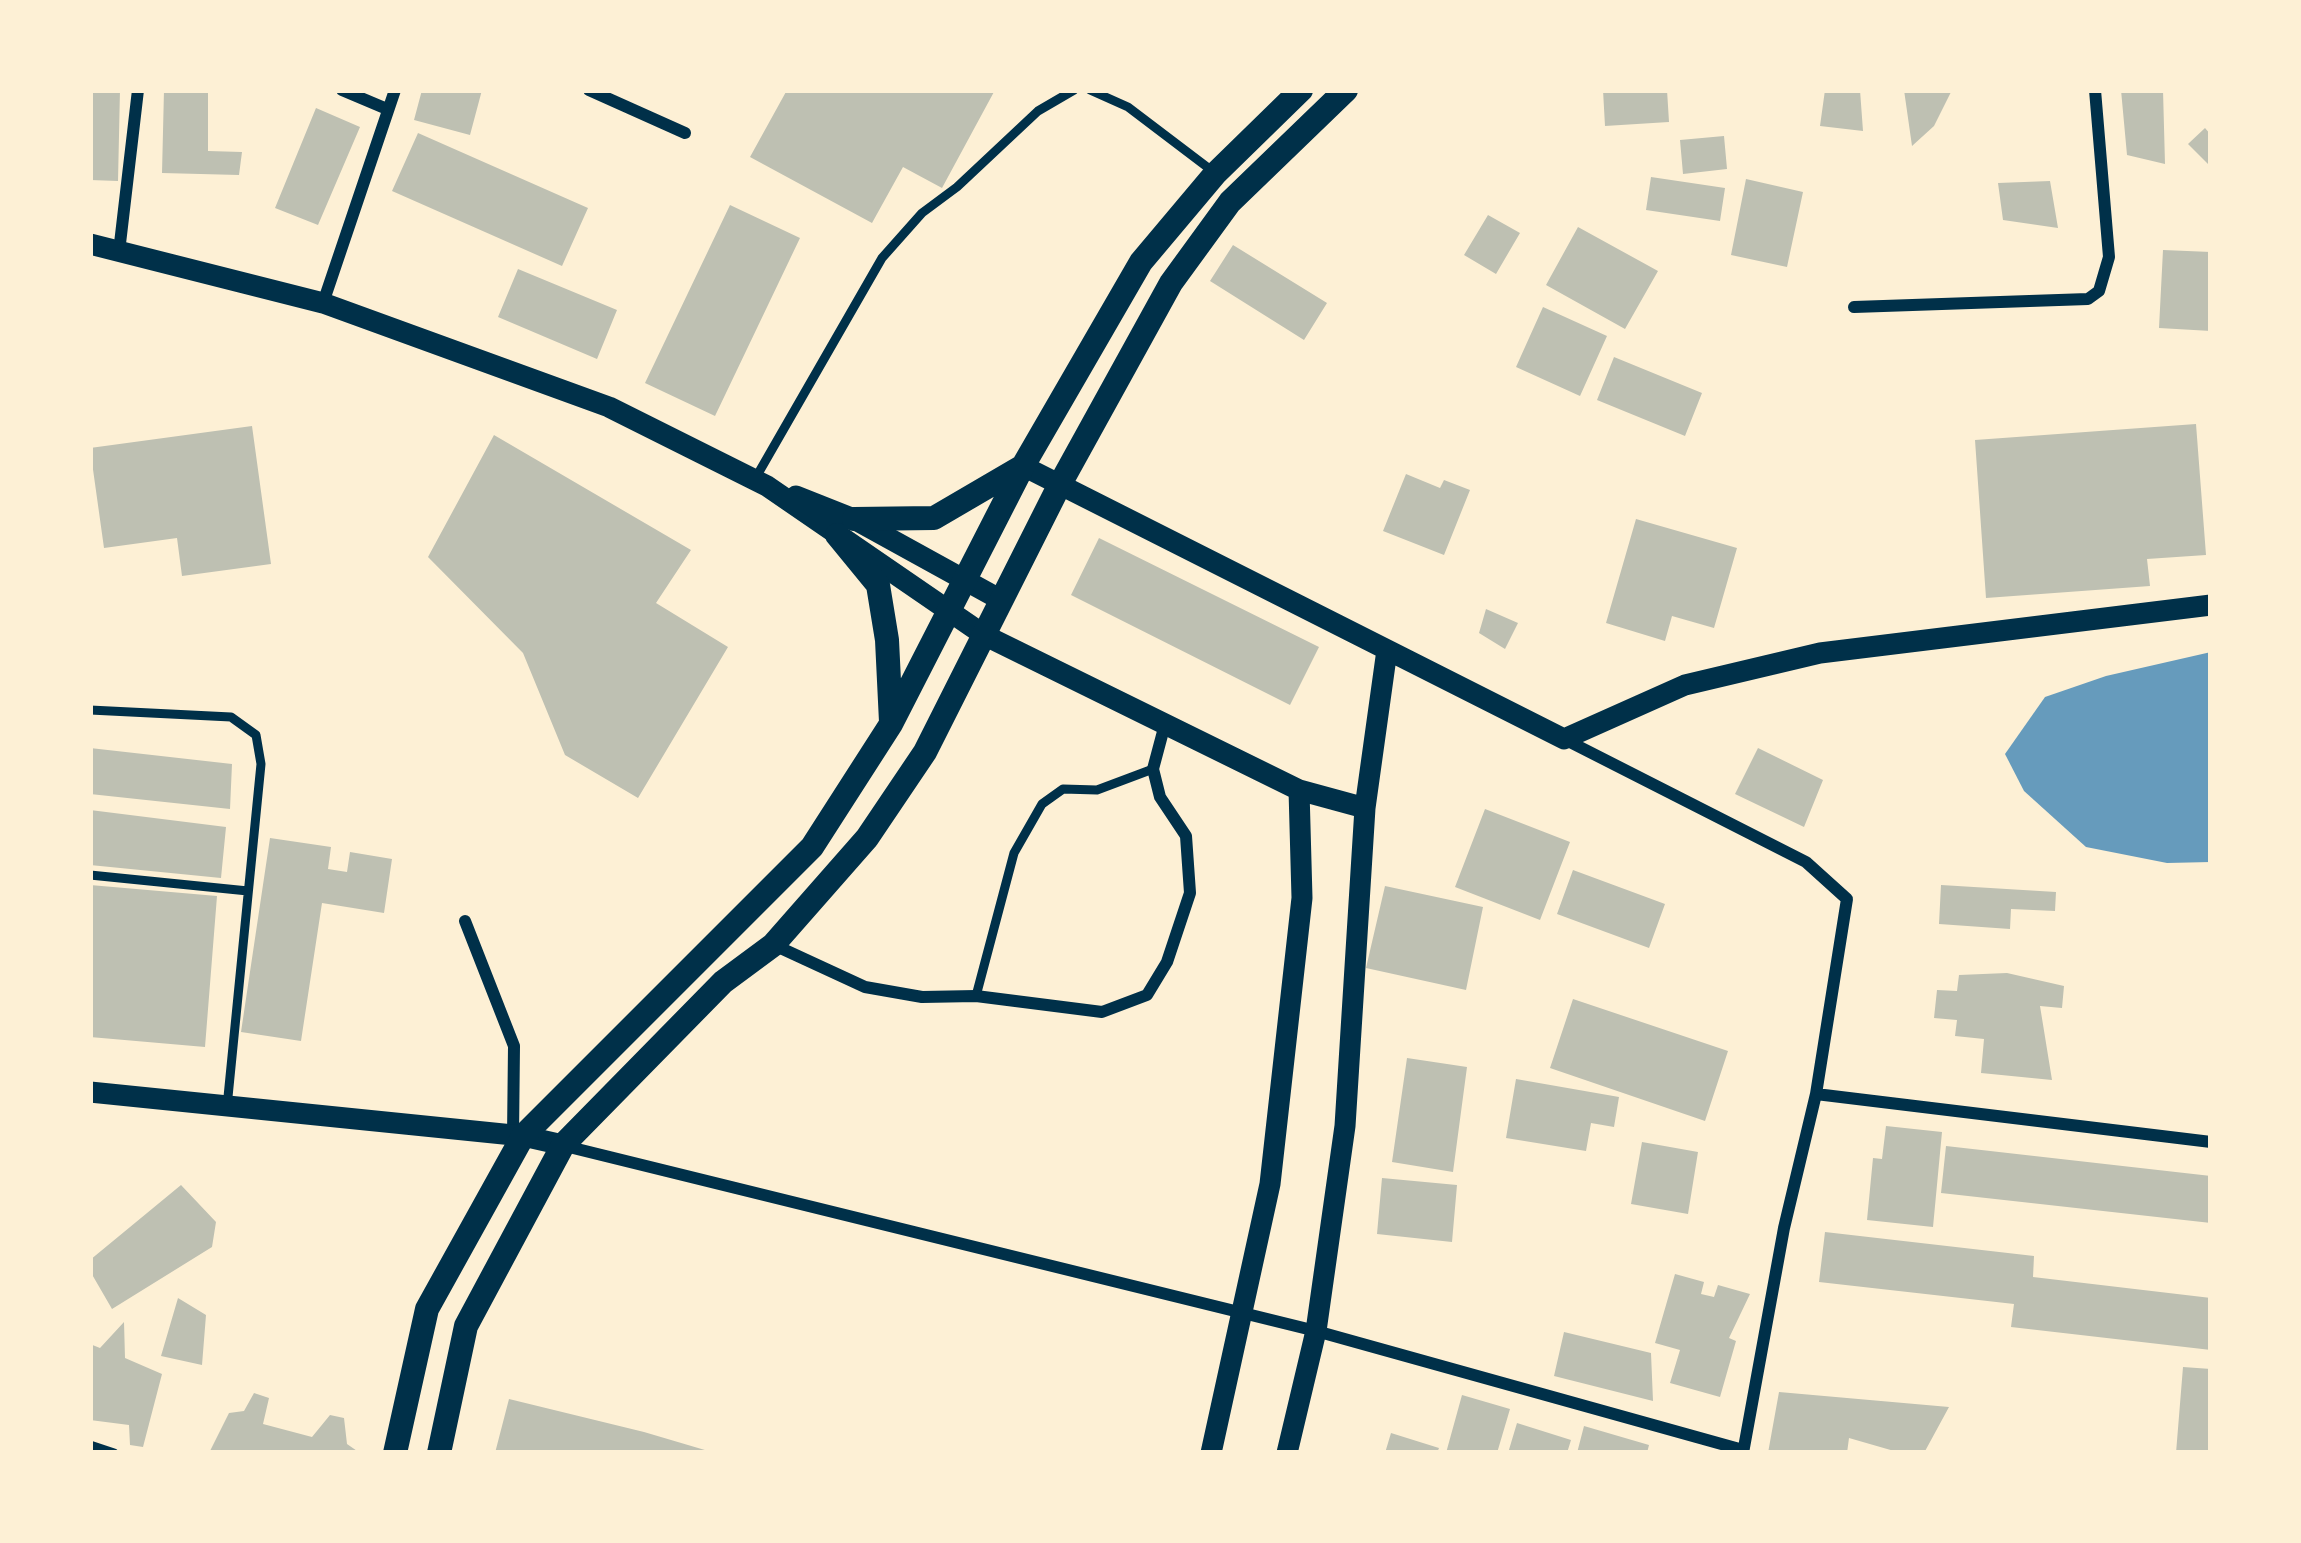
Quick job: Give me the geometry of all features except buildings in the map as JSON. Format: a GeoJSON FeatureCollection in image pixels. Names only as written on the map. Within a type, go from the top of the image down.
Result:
{"type":"FeatureCollection","features":[{"type":"Feature","properties":{"kind":"main road"},"geometry":{"type":"LineString","coordinates":[[395,1453],[427,1309],[518,1136],[812,847],[891,724],[1023,466],[1141,262],[1215,174],[1301,90]]}},
{"type":"Feature","properties":{"kind":"main road"},"geometry":{"type":"LineString","coordinates":[[440,1453],[466,1326],[563,1145],[724,982],[773,945],[867,838],[925,752],[1058,486],[1172,283],[1218,218],[1346,90]]}},
{"type":"Feature","properties":{"kind":"main road"},"geometry":{"type":"LineString","coordinates":[[891,724],[887,640],[878,585],[845,527],[934,518],[1023,466]]}},
{"type":"Feature","properties":{"kind":"street"},"geometry":{"type":"LineString","coordinates":[[119,252],[138,90]]}},
{"type":"Feature","properties":{"kind":"street"},"geometry":{"type":"LineString","coordinates":[[342,90],[387,109]]}},
{"type":"Feature","properties":{"kind":"street"},"geometry":{"type":"LineString","coordinates":[[323,303],[395,90]]}},
{"type":"Feature","properties":{"kind":"street"},"geometry":{"type":"LineString","coordinates":[[589,90],[685,133]]}},
{"type":"Feature","properties":{"kind":"street"},"geometry":{"type":"LineString","coordinates":[[1853,308],[2088,299],[2099,291],[2109,257],[2095,90]]}},
{"type":"Feature","properties":{"kind":"street"},"geometry":{"type":"LineString","coordinates":[[90,244],[323,303],[609,406],[845,527],[1001,600]]}},
{"type":"Feature","properties":{"kind":"street"},"geometry":{"type":"LineString","coordinates":[[90,1091],[226,1109],[518,1136],[563,1145],[1316,1330],[1743,1452],[1784,1228],[1816,1094],[1846,899],[1806,862],[1023,466]]}},
{"type":"Feature","properties":{"kind":"street"},"geometry":{"type":"LineString","coordinates":[[845,527],[949,612],[985,635],[1299,790],[1365,808]]}},
{"type":"Feature","properties":{"kind":"street"},"geometry":{"type":"LineString","coordinates":[[1564,740],[1685,685],[1820,653],[2211,605]]}},
{"type":"Feature","properties":{"kind":"street"},"geometry":{"type":"LineString","coordinates":[[1287,1453],[1316,1330],[1346,1126],[1365,808],[1387,650]]}},
{"type":"Feature","properties":{"kind":"street"},"geometry":{"type":"LineString","coordinates":[[773,945],[865,987],[922,997],[976,996],[1102,1012],[1148,994],[1167,962],[1190,893],[1186,836],[1160,797],[1153,769],[1165,724]]}},
{"type":"Feature","properties":{"kind":"street"},"geometry":{"type":"LineString","coordinates":[[1211,1453],[1270,1184],[1301,898],[1299,790]]}},
{"type":"Feature","properties":{"kind":"street"},"geometry":{"type":"LineString","coordinates":[[465,921],[514,1046],[518,1136]]}},
{"type":"Feature","properties":{"kind":"street"},"geometry":{"type":"LineString","coordinates":[[1816,1094],[2211,1142]]}},
{"type":"Feature","properties":{"kind":"lane"},"geometry":{"type":"LineString","coordinates":[[761,482],[882,258],[922,213],[957,188],[1038,111],[1074,90]]}},
{"type":"Feature","properties":{"kind":"lane"},"geometry":{"type":"LineString","coordinates":[[1090,90],[1128,107],[1215,174]]}},
{"type":"Feature","properties":{"kind":"lane"},"geometry":{"type":"LineString","coordinates":[[90,710],[231,717],[256,735],[261,764],[226,1109]]}},
{"type":"Feature","properties":{"kind":"lane"},"geometry":{"type":"LineString","coordinates":[[976,996],[1014,853],[1042,804],[1063,789],[1096,790],[1153,769]]}},
{"type":"Feature","properties":{"kind":"lane"},"geometry":{"type":"LineString","coordinates":[[90,875],[248,891]]}},
{"type":"Feature","properties":{"kind":"lane"},"geometry":{"type":"LineString","coordinates":[[90,1445],[114,1453]]}},
{"type":"Feature","properties":{"kind":"water"},"geometry":{"type":"Polygon","coordinates":[[[2211,652],[2211,862],[2167,863],[2086,847],[2024,791],[2005,754],[2045,697],[2106,676],[2211,652]]]}}]}
